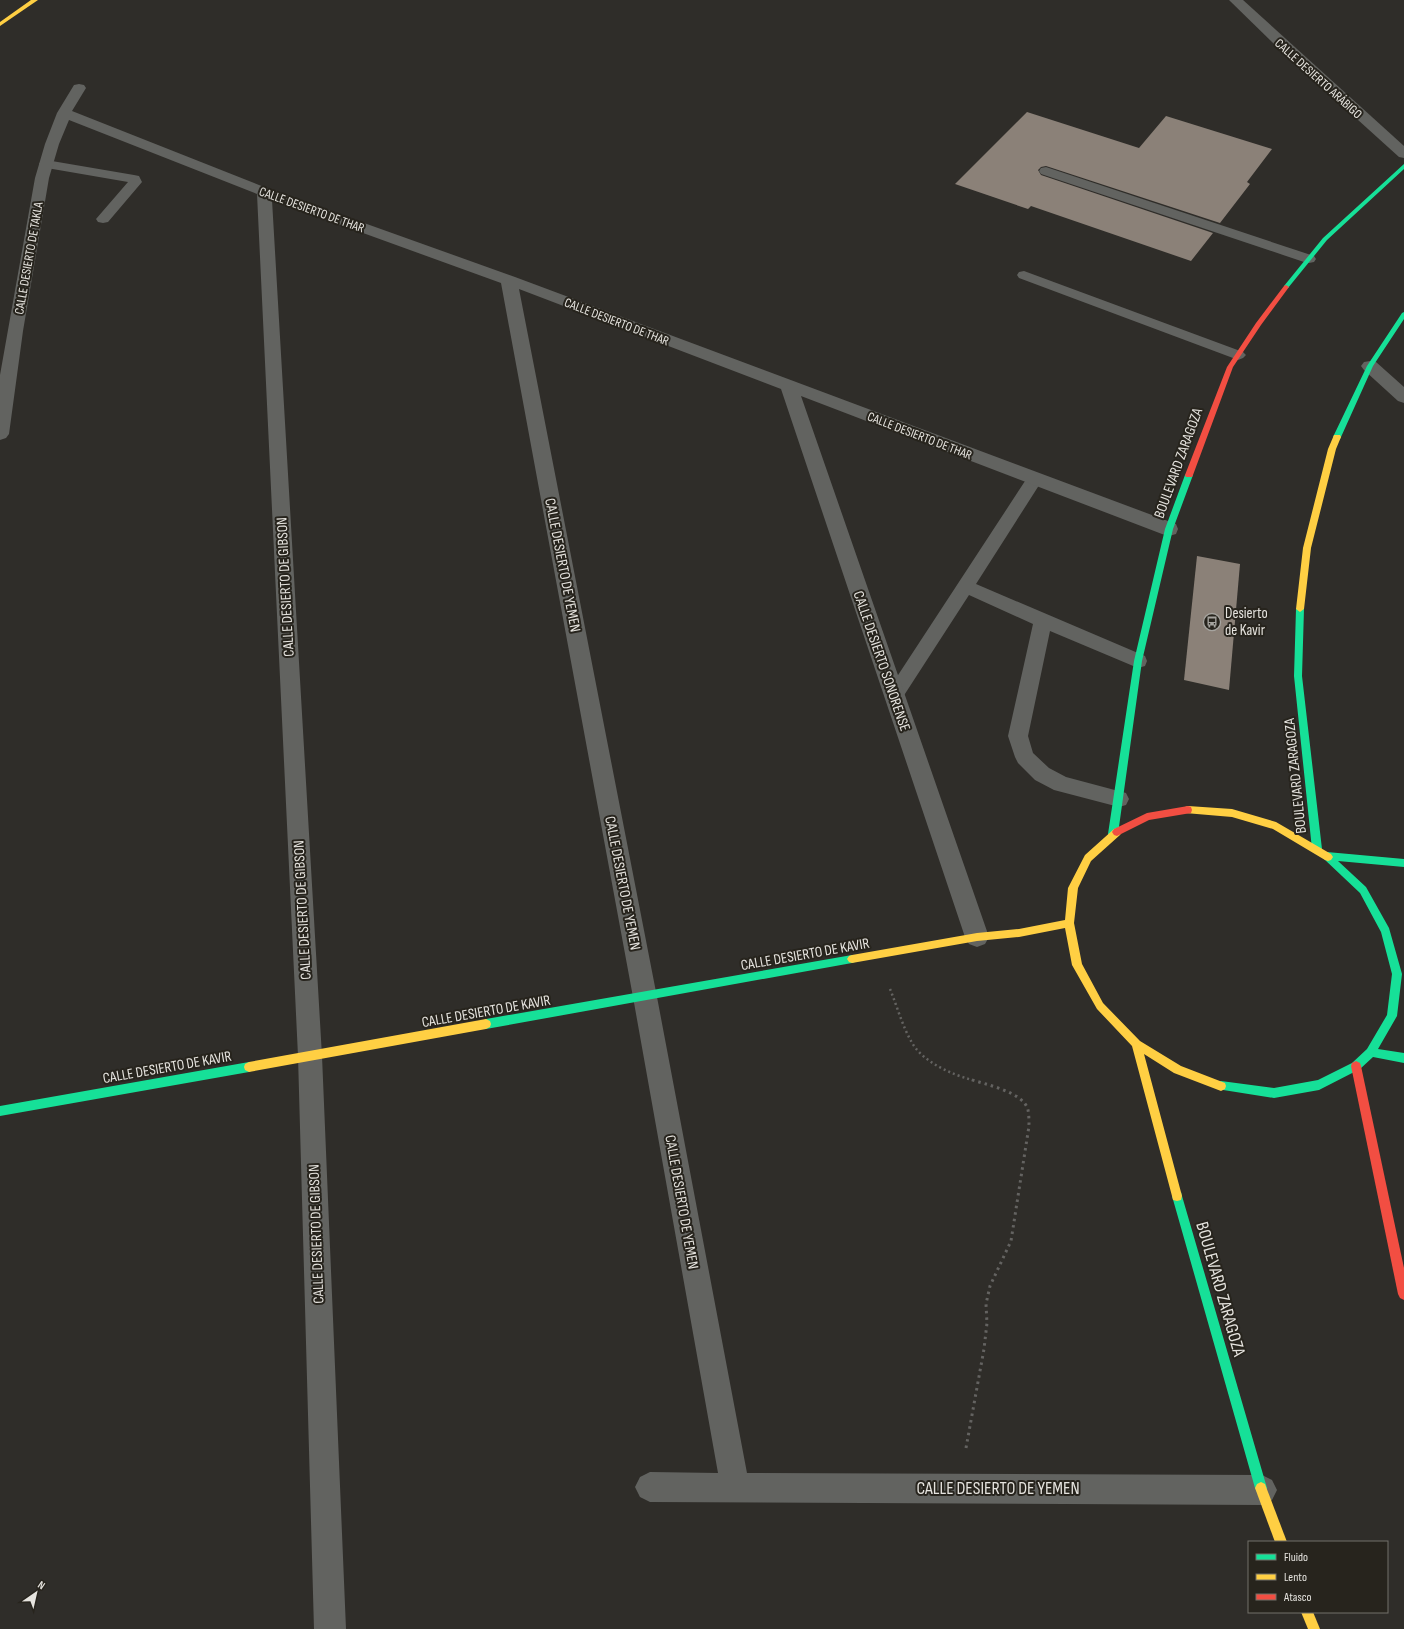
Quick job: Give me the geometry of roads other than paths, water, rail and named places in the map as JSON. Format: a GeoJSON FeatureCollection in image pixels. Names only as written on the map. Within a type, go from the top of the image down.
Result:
{"type":"FeatureCollection","features":[{"type":"Feature","properties":{"kind":"main road"},"geometry":{"type":"LineString","coordinates":[[0,24],[35,0]]}},
{"type":"Feature","properties":{"kind":"main road","name":"BOULEVARD ZARAGOZA"},"geometry":{"type":"LineString","coordinates":[[1113,834],[1138,661],[1169,529],[1210,415],[1230,367],[1258,324],[1309,258],[1326,239],[1404,166]]}},
{"type":"Feature","properties":{"kind":"main road","name":"BOULEVARD ZARAGOZA"},"geometry":{"type":"LineString","coordinates":[[1317,849],[1298,676],[1300,604],[1307,548],[1332,450],[1370,366],[1404,314]]}},
{"type":"Feature","properties":{"kind":"main road"},"geometry":{"type":"LineString","coordinates":[[1188,810],[1232,813],[1276,826],[1317,849],[1327,856],[1363,890],[1386,931],[1398,974],[1392,1016],[1371,1052],[1356,1066],[1319,1085],[1274,1093],[1226,1088],[1178,1070],[1136,1044],[1100,1006],[1077,965],[1069,923],[1073,888],[1088,858],[1113,834],[1147,817],[1188,810]]}},
{"type":"Feature","properties":{"kind":"main road"},"geometry":{"type":"LineString","coordinates":[[1327,856],[1404,863]]}},
{"type":"Feature","properties":{"kind":"main road"},"geometry":{"type":"LineString","coordinates":[[977,937],[1019,933],[1069,923]]}},
{"type":"Feature","properties":{"kind":"main road","name":"CALLE DESIERTO DE KAVIR"},"geometry":{"type":"LineString","coordinates":[[0,1111],[977,937]]}},
{"type":"Feature","properties":{"kind":"main road","name":"BOULEVARD ZARAGOZA"},"geometry":{"type":"LineString","coordinates":[[1136,1044],[1195,1261],[1262,1490],[1281,1541]]}},
{"type":"Feature","properties":{"kind":"main road"},"geometry":{"type":"LineString","coordinates":[[1371,1052],[1404,1058]]}},
{"type":"Feature","properties":{"kind":"main road"},"geometry":{"type":"LineString","coordinates":[[1356,1066],[1404,1294]]}},
{"type":"Feature","properties":{"kind":"main road"},"geometry":{"type":"LineString","coordinates":[[1307,1613],[1314,1629]]}},
{"type":"Feature","properties":{"kind":"street","name":"CALLE DESIERTO ARÁBIGO"},"geometry":{"type":"LineString","coordinates":[[1236,0],[1278,42],[1404,154]]}},
{"type":"Feature","properties":{"kind":"street","name":"CALLE DESIERTO DE TAKLA"},"geometry":{"type":"LineString","coordinates":[[0,434],[14,331],[42,178],[52,144],[64,113],[79,88]]}},
{"type":"Feature","properties":{"kind":"street","name":"CALLE DESIERTO DE THAR"},"geometry":{"type":"LineString","coordinates":[[64,113],[264,192],[508,280],[1169,529]]}},
{"type":"Feature","properties":{"kind":"street","name":"CALLE DESIERTO DE GIBSON"},"geometry":{"type":"LineString","coordinates":[[264,192],[310,1056],[330,1629]]}},
{"type":"Feature","properties":{"kind":"street","name":"CALLE DESIERTO DE YEMEN"},"geometry":{"type":"LineString","coordinates":[[508,280],[645,997],[735,1487]]}},
{"type":"Feature","properties":{"kind":"street"},"geometry":{"type":"LineString","coordinates":[[1370,366],[1404,397]]}},
{"type":"Feature","properties":{"kind":"street","name":"CALLE DESIERTO SONORENSE"},"geometry":{"type":"LineString","coordinates":[[788,385],[977,937]]}},
{"type":"Feature","properties":{"kind":"street","name":"CALLE DESIERTO DE YEMEN"},"geometry":{"type":"LineString","coordinates":[[650,1486],[1262,1490]]}},
{"type":"Feature","properties":{"kind":"lane"},"geometry":{"type":"LineString","coordinates":[[46,164],[134,179],[135,182],[103,219]]}},
{"type":"Feature","properties":{"kind":"lane"},"geometry":{"type":"LineString","coordinates":[[1046,171],[1309,258]]}},
{"type":"Feature","properties":{"kind":"lane"},"geometry":{"type":"LineString","coordinates":[[1024,275],[1238,355]]}},
{"type":"Feature","properties":{"kind":"lane"},"geometry":{"type":"LineString","coordinates":[[894,695],[1035,479]]}},
{"type":"Feature","properties":{"kind":"lane"},"geometry":{"type":"LineString","coordinates":[[965,586],[1042,621],[1138,661]]}},
{"type":"Feature","properties":{"kind":"lane"},"geometry":{"type":"LineString","coordinates":[[1042,621],[1018,736],[1024,757],[1042,774],[1061,784],[1119,799]]}},
{"type":"Feature","properties":{"kind":"place","name":"Desierto de Kavir"},"geometry":{"type":"Point","coordinates":[1212,622]}}]}
